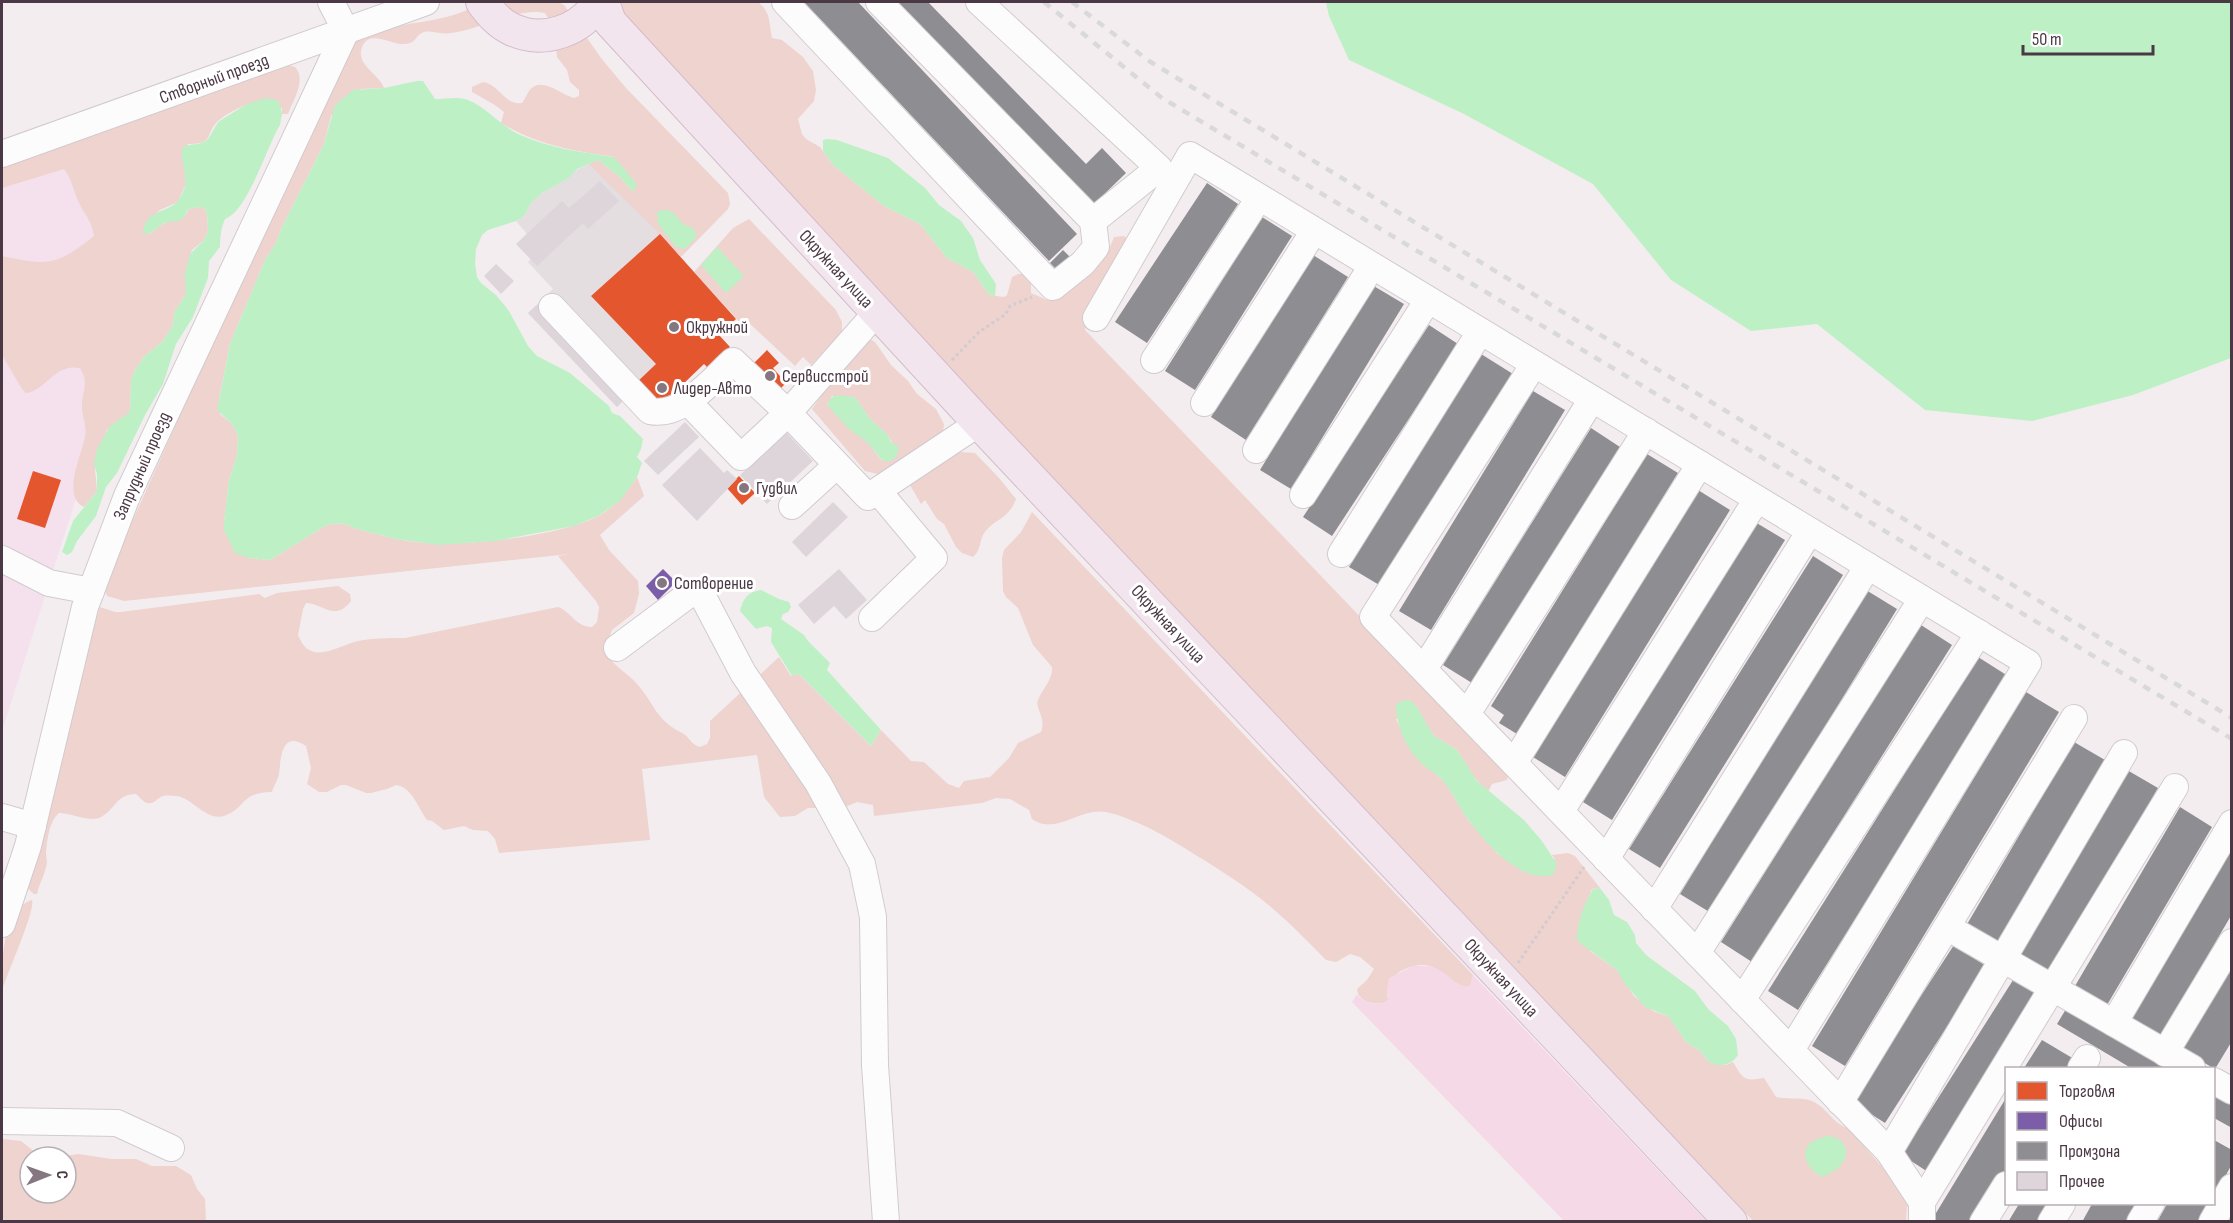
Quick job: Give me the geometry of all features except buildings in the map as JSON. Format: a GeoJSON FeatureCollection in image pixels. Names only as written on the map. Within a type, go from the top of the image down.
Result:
{"type":"FeatureCollection","features":[{"type":"Feature","properties":{"kind":"main road"},"geometry":{"type":"LineString","coordinates":[[482,2],[494,18],[513,30],[534,36],[556,34],[576,26],[599,10]]}},
{"type":"Feature","properties":{"kind":"main road","name":"Окружная улица"},"geometry":{"type":"LineString","coordinates":[[599,10],[876,313],[1731,1221]]}},
{"type":"Feature","properties":{"kind":"street"},"geometry":{"type":"LineString","coordinates":[[331,2],[346,32]]}},
{"type":"Feature","properties":{"kind":"street","name":"Створный проезд"},"geometry":{"type":"LineString","coordinates":[[2,154],[426,2]]}},
{"type":"Feature","properties":{"kind":"street"},"geometry":{"type":"LineString","coordinates":[[785,2],[1053,287],[1083,263],[1096,247],[1093,221],[879,2]]}},
{"type":"Feature","properties":{"kind":"street"},"geometry":{"type":"LineString","coordinates":[[979,2],[1159,168],[1093,221]]}},
{"type":"Feature","properties":{"kind":"street","name":"Запрудный проезд"},"geometry":{"type":"LineString","coordinates":[[2,924],[33,826],[91,591],[132,486],[346,32]]}},
{"type":"Feature","properties":{"kind":"street"},"geometry":{"type":"LineString","coordinates":[[1096,318],[1190,156],[2028,663],[1791,1050]]}},
{"type":"Feature","properties":{"kind":"street"},"geometry":{"type":"LineString","coordinates":[[1154,360],[1259,198]]}},
{"type":"Feature","properties":{"kind":"street"},"geometry":{"type":"LineString","coordinates":[[1204,403],[1314,231]]}},
{"type":"Feature","properties":{"kind":"street"},"geometry":{"type":"LineString","coordinates":[[1256,450],[1372,266]]}},
{"type":"Feature","properties":{"kind":"street"},"geometry":{"type":"LineString","coordinates":[[1304,495],[1428,300]]}},
{"type":"Feature","properties":{"kind":"street"},"geometry":{"type":"LineString","coordinates":[[552,307],[650,411],[657,412],[688,402],[733,361],[788,413],[868,497],[979,423]]}},
{"type":"Feature","properties":{"kind":"street"},"geometry":{"type":"LineString","coordinates":[[688,402],[741,458],[788,413],[876,313]]}},
{"type":"Feature","properties":{"kind":"street"},"geometry":{"type":"LineString","coordinates":[[1341,554],[1480,332]]}},
{"type":"Feature","properties":{"kind":"street"},"geometry":{"type":"LineString","coordinates":[[1534,364],[1373,617],[1889,1152],[1922,1212]]}},
{"type":"Feature","properties":{"kind":"street"},"geometry":{"type":"LineString","coordinates":[[1424,669],[1592,399]]}},
{"type":"Feature","properties":{"kind":"street"},"geometry":{"type":"LineString","coordinates":[[1467,714],[1646,431]]}},
{"type":"Feature","properties":{"kind":"street"},"geometry":{"type":"LineString","coordinates":[[1514,763],[1700,464]]}},
{"type":"Feature","properties":{"kind":"street"},"geometry":{"type":"LineString","coordinates":[[792,506],[837,465]]}},
{"type":"Feature","properties":{"kind":"street"},"geometry":{"type":"LineString","coordinates":[[872,618],[934,558],[878,491]]}},
{"type":"Feature","properties":{"kind":"street"},"geometry":{"type":"LineString","coordinates":[[1561,812],[1757,499]]}},
{"type":"Feature","properties":{"kind":"street"},"geometry":{"type":"LineString","coordinates":[[1602,854],[1810,531]]}},
{"type":"Feature","properties":{"kind":"street"},"geometry":{"type":"LineString","coordinates":[[2,560],[49,583],[91,591]]}},
{"type":"Feature","properties":{"kind":"street"},"geometry":{"type":"LineString","coordinates":[[1654,909],[1868,566]]}},
{"type":"Feature","properties":{"kind":"street"},"geometry":{"type":"LineString","coordinates":[[617,648],[692,592],[702,595],[743,673],[818,783],[862,864],[873,918],[875,1065],[886,1221]]}},
{"type":"Feature","properties":{"kind":"street"},"geometry":{"type":"LineString","coordinates":[[1697,953],[1922,599]]}},
{"type":"Feature","properties":{"kind":"street"},"geometry":{"type":"LineString","coordinates":[[1742,1000],[1978,633]]}},
{"type":"Feature","properties":{"kind":"street"},"geometry":{"type":"LineString","coordinates":[[1840,1102],[2074,718]]}},
{"type":"Feature","properties":{"kind":"street"},"geometry":{"type":"LineString","coordinates":[[1889,1152],[2124,753]]}},
{"type":"Feature","properties":{"kind":"street"},"geometry":{"type":"LineString","coordinates":[[2008,1067],[2175,787]]}},
{"type":"Feature","properties":{"kind":"street"},"geometry":{"type":"LineString","coordinates":[[2,817],[33,826]]}},
{"type":"Feature","properties":{"kind":"street"},"geometry":{"type":"LineString","coordinates":[[2114,1023],[2232,823]]}},
{"type":"Feature","properties":{"kind":"street"},"geometry":{"type":"LineString","coordinates":[[1947,927],[2190,1067]]}},
{"type":"Feature","properties":{"kind":"street"},"geometry":{"type":"LineString","coordinates":[[2165,1053],[2232,942]]}},
{"type":"Feature","properties":{"kind":"street"},"geometry":{"type":"LineString","coordinates":[[1922,1212],[2005,1072]]}},
{"type":"Feature","properties":{"kind":"street"},"geometry":{"type":"LineString","coordinates":[[2,1121],[117,1122],[171,1148]]}},
{"type":"Feature","properties":{"kind":"street"},"geometry":{"type":"LineString","coordinates":[[2212,1221],[2232,1187]]}},
{"type":"Feature","properties":{"kind":"street"},"geometry":{"type":"LineString","coordinates":[[1983,1221],[2005,1188]]}},
{"type":"Feature","properties":{"kind":"street"},"geometry":{"type":"LineString","coordinates":[[2051,1221],[2061,1205]]}},
{"type":"Feature","properties":{"kind":"street"},"geometry":{"type":"LineString","coordinates":[[2140,1221],[2150,1205]]}},
{"type":"Feature","properties":{"kind":"path"},"geometry":{"type":"LineString","coordinates":[[966,345],[979,332],[1006,314],[1010,306],[1053,287]]}},
{"type":"Feature","properties":{"kind":"path"},"geometry":{"type":"LineString","coordinates":[[1506,982],[1602,854]]}},
{"type":"Feature","properties":{"kind":"shaded area"},"geometry":{"type":"Polygon","coordinates":[[[481,2],[559,2],[564,5],[601,58],[626,88],[728,193],[730,204],[728,209],[681,257],[588,164],[598,160],[619,176],[633,192],[614,157],[570,149],[528,137],[501,123],[504,112],[472,92],[472,87],[483,82],[516,103],[522,103],[530,90],[538,85],[548,86],[574,98],[579,96],[579,90],[570,82],[567,70],[557,57],[553,26],[545,13],[523,13],[451,33],[424,32],[412,42],[404,44],[378,38],[367,40],[361,52],[362,58],[384,88],[360,89],[331,116],[324,144],[276,243],[265,260],[230,344],[219,399],[220,414],[232,424],[238,436],[237,455],[229,480],[224,523],[233,547],[249,558],[270,560],[325,526],[336,524],[401,540],[435,543],[483,542],[536,535],[582,523],[598,516],[620,499],[637,477],[644,496],[600,535],[609,550],[638,581],[639,594],[634,613],[612,630],[607,654],[638,685],[667,723],[697,746],[707,744],[710,738],[710,721],[779,657],[791,676],[799,674],[871,746],[881,730],[911,761],[924,762],[948,784],[959,788],[964,781],[990,777],[1009,758],[1018,743],[1041,732],[1042,721],[1037,703],[1051,677],[1052,667],[1033,645],[1018,608],[1003,591],[1002,558],[1004,550],[1021,532],[1032,512],[1473,975],[1470,987],[1461,986],[1434,968],[1417,965],[1395,976],[1388,988],[1386,1002],[1368,1002],[1360,997],[1357,989],[1374,969],[1360,957],[1350,954],[1336,962],[1326,960],[1280,915],[1238,882],[1162,835],[1118,815],[1096,812],[1059,823],[1041,823],[1032,819],[1029,810],[1010,799],[996,798],[982,803],[874,816],[873,805],[857,802],[843,808],[808,808],[795,816],[780,817],[764,797],[757,755],[642,769],[650,840],[499,853],[495,839],[488,831],[473,830],[464,826],[444,830],[427,820],[415,799],[402,787],[396,785],[366,793],[341,785],[327,792],[319,792],[307,784],[311,768],[306,746],[292,741],[284,748],[272,792],[254,795],[224,816],[211,815],[177,796],[163,796],[154,802],[147,803],[136,794],[120,799],[106,814],[97,819],[59,813],[49,832],[47,865],[37,894],[26,887],[81,665],[100,607],[121,612],[259,594],[265,598],[277,593],[338,586],[350,594],[351,601],[345,607],[334,611],[306,603],[303,609],[298,635],[303,645],[317,652],[333,650],[358,641],[405,638],[558,607],[581,625],[592,627],[597,622],[599,607],[596,601],[558,556],[569,554],[124,601],[107,596],[103,586],[341,59],[354,43],[364,36],[393,27],[454,15],[481,2]]]}},
{"type":"Feature","properties":{"kind":"shaded area"},"geometry":{"type":"Polygon","coordinates":[[[612,2],[758,2],[767,14],[772,38],[782,40],[803,57],[813,71],[816,90],[814,101],[798,119],[802,134],[820,147],[833,165],[884,206],[920,224],[947,258],[973,272],[989,295],[1004,297],[1007,295],[1012,277],[1025,274],[1031,281],[1031,293],[1047,300],[1055,300],[1065,295],[1108,252],[1114,237],[1124,236],[1128,240],[1085,330],[1509,772],[1507,780],[1492,784],[1488,792],[1474,777],[1457,750],[1433,735],[1424,721],[1396,719],[1418,759],[1445,782],[1468,820],[1498,854],[1517,866],[1555,859],[1552,855],[1568,853],[1575,856],[1600,888],[1592,889],[1584,910],[1590,951],[1617,970],[1634,996],[1653,1011],[1668,1016],[1686,1042],[1700,1051],[1710,1063],[1726,1065],[1733,1062],[1744,1078],[1764,1078],[1776,1097],[1805,1099],[1814,1102],[1838,1123],[1848,1128],[1913,1202],[1907,1207],[1906,1221],[1753,1221],[632,32],[612,2]]]}},
{"type":"Feature","properties":{"kind":"shaded area"},"geometry":{"type":"Polygon","coordinates":[[[1326,2],[2231,2],[2231,358],[2133,395],[2032,421],[1925,410],[1817,324],[1751,331],[1671,280],[1593,184],[1464,114],[1349,60],[1329,16],[1326,2]]]}},
{"type":"Feature","properties":{"kind":"shaded area"},"geometry":{"type":"Polygon","coordinates":[[[285,64],[295,67],[300,78],[298,90],[288,114],[282,114],[282,108],[260,101],[244,106],[222,118],[206,140],[188,144],[183,156],[186,183],[178,202],[160,210],[146,223],[149,234],[165,223],[183,217],[189,209],[200,207],[205,209],[207,214],[208,231],[204,240],[192,250],[186,294],[175,311],[172,327],[163,341],[144,357],[135,370],[131,380],[130,412],[107,430],[95,469],[97,491],[84,507],[77,502],[73,485],[85,433],[82,409],[85,383],[83,373],[80,368],[64,369],[33,391],[26,393],[22,389],[2,355],[2,256],[30,261],[51,261],[81,246],[94,236],[93,231],[64,169],[2,188],[2,163],[285,64]]]}},
{"type":"Feature","properties":{"kind":"shaded area"},"geometry":{"type":"Polygon","coordinates":[[[423,81],[435,99],[468,100],[511,130],[530,139],[565,149],[614,157],[637,184],[633,192],[619,176],[598,160],[577,169],[569,178],[542,193],[531,203],[524,216],[488,230],[482,235],[476,249],[475,263],[477,277],[481,283],[496,295],[509,311],[528,346],[537,356],[570,373],[643,439],[637,457],[642,463],[637,477],[620,501],[598,516],[574,526],[495,541],[439,545],[396,539],[336,524],[325,526],[270,560],[249,558],[235,553],[224,530],[224,523],[229,480],[237,455],[238,436],[232,424],[217,410],[230,344],[265,260],[276,243],[324,144],[335,105],[353,90],[384,88],[423,81]]]}},
{"type":"Feature","properties":{"kind":"shaded area"},"geometry":{"type":"Polygon","coordinates":[[[266,98],[280,103],[282,114],[280,125],[249,192],[233,214],[225,219],[220,247],[209,261],[208,278],[193,317],[176,344],[163,384],[117,473],[106,487],[96,516],[77,541],[72,552],[67,555],[62,552],[73,521],[97,491],[97,474],[94,464],[97,449],[110,426],[130,412],[131,380],[135,370],[144,357],[163,341],[172,327],[175,311],[186,294],[185,273],[190,254],[204,240],[208,231],[207,214],[205,209],[200,207],[189,209],[182,220],[164,223],[149,234],[143,232],[145,225],[152,216],[177,202],[184,189],[183,147],[204,142],[221,120],[247,104],[266,98]]]}},
{"type":"Feature","properties":{"kind":"shaded area"},"geometry":{"type":"Polygon","coordinates":[[[823,140],[837,140],[888,158],[925,188],[939,205],[961,221],[973,238],[980,260],[996,284],[995,296],[989,295],[973,272],[947,258],[920,224],[884,206],[833,165],[823,151],[823,140]]]}},
{"type":"Feature","properties":{"kind":"shaded area"},"geometry":{"type":"Polygon","coordinates":[[[83,149],[141,340],[101,420],[2,731],[2,177],[83,149]]]}},
{"type":"Feature","properties":{"kind":"shaded area"},"geometry":{"type":"Polygon","coordinates":[[[588,164],[660,234],[591,296],[656,364],[617,407],[528,313],[553,289],[528,262],[540,249],[516,221],[524,216],[531,203],[542,193],[588,164]]]}},
{"type":"Feature","properties":{"kind":"shaded area"},"geometry":{"type":"Polygon","coordinates":[[[661,210],[673,213],[681,222],[695,231],[696,238],[685,249],[676,247],[658,224],[657,213],[661,210]]]}},
{"type":"Feature","properties":{"kind":"shaded area"},"geometry":{"type":"Polygon","coordinates":[[[749,219],[836,310],[842,322],[842,332],[811,365],[803,357],[795,366],[748,322],[743,326],[694,272],[733,228],[749,219]]]}},
{"type":"Feature","properties":{"kind":"shaded area"},"geometry":{"type":"Polygon","coordinates":[[[717,247],[744,276],[726,293],[701,265],[717,247]]]}},
{"type":"Feature","properties":{"kind":"shaded area"},"geometry":{"type":"Polygon","coordinates":[[[868,338],[875,342],[891,365],[908,381],[917,394],[936,409],[944,424],[943,433],[882,475],[865,471],[812,409],[822,395],[822,389],[868,338]],[[832,396],[828,403],[849,427],[866,440],[883,461],[893,444],[888,435],[870,419],[855,397],[832,396]]]}},
{"type":"Feature","properties":{"kind":"shaded area"},"geometry":{"type":"Polygon","coordinates":[[[835,395],[855,397],[870,419],[888,435],[891,442],[898,446],[895,458],[883,461],[866,441],[850,430],[828,406],[829,400],[835,395]]]}},
{"type":"Feature","properties":{"kind":"shaded area"},"geometry":{"type":"Polygon","coordinates":[[[959,452],[975,453],[1016,499],[1009,512],[983,535],[973,557],[962,553],[956,547],[944,524],[937,519],[925,500],[921,504],[910,485],[959,452]]]}},
{"type":"Feature","properties":{"kind":"shaded area"},"geometry":{"type":"Polygon","coordinates":[[[761,590],[789,602],[791,607],[781,619],[804,635],[830,663],[827,670],[881,730],[871,746],[799,674],[792,676],[771,642],[772,628],[767,626],[756,629],[740,611],[747,596],[761,590]]]}},
{"type":"Feature","properties":{"kind":"shaded area"},"geometry":{"type":"Polygon","coordinates":[[[1410,700],[1417,707],[1433,735],[1457,750],[1477,781],[1524,820],[1542,841],[1557,864],[1553,875],[1541,876],[1517,868],[1495,851],[1477,831],[1445,783],[1420,762],[1406,743],[1400,728],[1396,704],[1410,700]]]}},
{"type":"Feature","properties":{"kind":"shaded area"},"geometry":{"type":"Polygon","coordinates":[[[1600,888],[1609,900],[1614,915],[1627,922],[1635,935],[1636,943],[1646,955],[1695,991],[1709,1010],[1728,1026],[1736,1039],[1738,1055],[1732,1061],[1722,1065],[1710,1063],[1700,1051],[1686,1042],[1668,1016],[1645,1007],[1625,984],[1617,970],[1577,940],[1580,920],[1587,901],[1593,889],[1600,888]]]}},
{"type":"Feature","properties":{"kind":"shaded area"},"geometry":{"type":"Polygon","coordinates":[[[32,900],[30,916],[2,991],[3,953],[9,926],[14,915],[32,900]]]}},
{"type":"Feature","properties":{"kind":"shaded area"},"geometry":{"type":"Polygon","coordinates":[[[1826,1136],[1842,1142],[1846,1155],[1838,1168],[1823,1177],[1814,1172],[1805,1155],[1810,1143],[1826,1136]]]}},
{"type":"Feature","properties":{"kind":"shaded area"},"geometry":{"type":"Polygon","coordinates":[[[2,1139],[21,1141],[26,1145],[18,1145],[18,1205],[78,1205],[78,1154],[112,1159],[136,1159],[152,1166],[176,1166],[191,1175],[197,1189],[205,1199],[206,1221],[8,1221],[2,1219],[2,1139]]]}},
{"type":"Feature","properties":{"kind":"sand"},"geometry":{"type":"Polygon","coordinates":[[[1413,966],[1434,968],[1465,986],[1470,986],[1473,975],[1706,1221],[1564,1221],[1352,1002],[1357,994],[1370,1003],[1386,1002],[1389,978],[1413,966]]]}},
{"type":"Feature","properties":{"kind":"railway"},"geometry":{"type":"LineString","coordinates":[[1044,2],[1162,98],[2232,739]]}},
{"type":"Feature","properties":{"kind":"railway"},"geometry":{"type":"LineString","coordinates":[[1072,2],[1149,61],[2232,718]]}},
{"type":"Feature","properties":{"kind":"place","name":"Окружной"},"geometry":{"type":"Point","coordinates":[674,327]}},
{"type":"Feature","properties":{"kind":"place","name":"Сервисстрой"},"geometry":{"type":"Point","coordinates":[770,376]}},
{"type":"Feature","properties":{"kind":"place","name":"Лидер-Авто"},"geometry":{"type":"Point","coordinates":[662,388]}},
{"type":"Feature","properties":{"kind":"place","name":"Гудвил"},"geometry":{"type":"Point","coordinates":[744,488]}},
{"type":"Feature","properties":{"kind":"place","name":"Сотворение"},"geometry":{"type":"Point","coordinates":[662,583]}}]}
